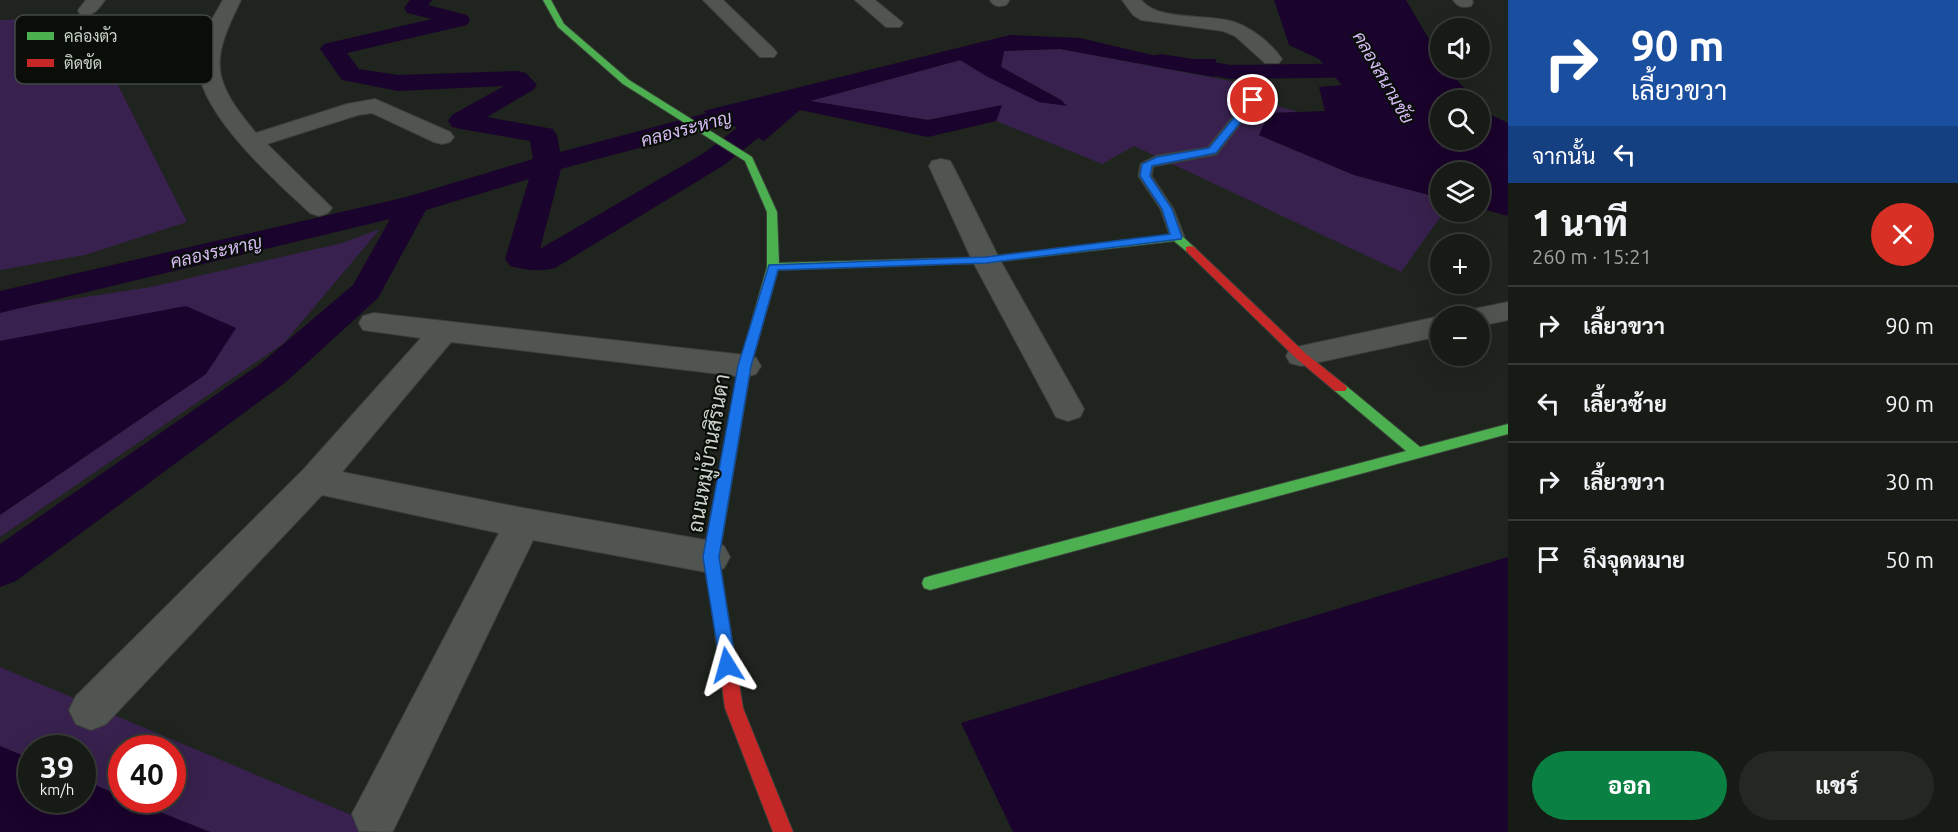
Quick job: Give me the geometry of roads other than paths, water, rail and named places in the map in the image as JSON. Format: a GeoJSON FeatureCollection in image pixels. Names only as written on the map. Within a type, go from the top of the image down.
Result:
{"type":"FeatureCollection","features":[{"type":"Feature","properties":{"kind":"street"},"geometry":{"type":"LineString","coordinates":[[213,42],[232,0]]}},
{"type":"Feature","properties":{"kind":"street","name":"ถนนหมู่บ้านสิรินดา"},"geometry":{"type":"LineString","coordinates":[[547,0],[561,24],[626,82],[749,159],[772,212],[773,267],[745,366],[711,557],[734,708],[783,832]]}},
{"type":"Feature","properties":{"kind":"street"},"geometry":{"type":"LineString","coordinates":[[712,0],[767,53]]}},
{"type":"Feature","properties":{"kind":"street"},"geometry":{"type":"LineString","coordinates":[[864,0],[893,23]]}},
{"type":"Feature","properties":{"kind":"street"},"geometry":{"type":"LineString","coordinates":[[1131,0],[1140,11],[1149,16],[1227,26],[1251,39],[1272,59]]}},
{"type":"Feature","properties":{"kind":"street"},"geometry":{"type":"LineString","coordinates":[[212,84],[250,141],[319,208]]}},
{"type":"Feature","properties":{"kind":"street"},"geometry":{"type":"LineString","coordinates":[[250,141],[355,109],[375,106],[442,137]]}},
{"type":"Feature","properties":{"kind":"street"},"geometry":{"type":"LineString","coordinates":[[941,166],[986,260],[1068,409]]}},
{"type":"Feature","properties":{"kind":"street"},"geometry":{"type":"LineString","coordinates":[[773,267],[986,260],[1177,237],[1301,356],[1418,453]]}},
{"type":"Feature","properties":{"kind":"street"},"geometry":{"type":"LineString","coordinates":[[1490,315],[1508,311]]}},
{"type":"Feature","properties":{"kind":"street"},"geometry":{"type":"LineString","coordinates":[[374,323],[745,366]]}},
{"type":"Feature","properties":{"kind":"street"},"geometry":{"type":"LineString","coordinates":[[1301,356],[1430,328]]}},
{"type":"Feature","properties":{"kind":"street"},"geometry":{"type":"LineString","coordinates":[[91,710],[315,480],[443,332]]}},
{"type":"Feature","properties":{"kind":"street"},"geometry":{"type":"LineString","coordinates":[[930,583],[1508,429]]}},
{"type":"Feature","properties":{"kind":"street"},"geometry":{"type":"LineString","coordinates":[[315,480],[523,523],[711,557]]}},
{"type":"Feature","properties":{"kind":"street"},"geometry":{"type":"LineString","coordinates":[[375,814],[523,523]]}},
{"type":"Feature","properties":{"kind":"lane"},"geometry":{"type":"LineString","coordinates":[[1177,237],[1167,209],[1145,176],[1147,164],[1157,160],[1212,151],[1253,100]]}},
{"type":"Feature","properties":{"kind":"water","name":"คลองสนามชัย"},"geometry":{"type":"Polygon","coordinates":[[[1274,0],[1406,0],[1430,41],[1430,78],[1455,78],[1466,90],[1430,90],[1430,150],[1490,150],[1490,114],[1508,123],[1508,216],[1490,211],[1490,162],[1430,162],[1430,195],[1354,175],[1259,135],[1269,113],[1325,111],[1319,87],[1342,85],[1319,59],[1289,45],[1274,0]]]}},
{"type":"Feature","properties":{"kind":"water"},"geometry":{"type":"Polygon","coordinates":[[[1010,35],[1080,38],[1169,59],[1216,59],[1214,77],[1060,49],[1004,51],[1001,67],[1061,100],[1067,106],[1039,102],[988,77],[960,60],[810,101],[928,120],[1002,105],[996,121],[928,137],[800,110],[764,141],[703,111],[1010,35]]]}},
{"type":"Feature","properties":{"kind":"water"},"geometry":{"type":"Polygon","coordinates":[[[186,306],[236,328],[206,374],[0,515],[0,341],[186,306]]]}},
{"type":"Feature","properties":{"kind":"water"},"geometry":{"type":"Polygon","coordinates":[[[1508,557],[1508,832],[1013,832],[961,723],[1508,557]]]}},
{"type":"Feature","properties":{"kind":"water"},"geometry":{"type":"Polygon","coordinates":[[[0,746],[18,754],[18,813],[96,813],[96,785],[108,791],[108,813],[162,813],[210,832],[0,832],[0,746]]]}},
{"type":"Feature","properties":{"kind":"waterway"},"geometry":{"type":"LineString","coordinates":[[421,0],[415,8],[459,20],[332,49],[351,75],[398,83],[517,78],[524,85],[461,121],[543,135],[548,164]]}},
{"type":"Feature","properties":{"kind":"waterway","name":"คลองระหาญ"},"geometry":{"type":"LineString","coordinates":[[1161,61],[1231,72],[1380,70]]}},
{"type":"Feature","properties":{"kind":"waterway","name":"คลองระหาญ"},"geometry":{"type":"LineString","coordinates":[[548,164],[767,105]]}},
{"type":"Feature","properties":{"kind":"waterway"},"geometry":{"type":"LineString","coordinates":[[548,164],[521,259],[543,261],[714,159],[764,120]]}},
{"type":"Feature","properties":{"kind":"waterway","name":"คลองระหาญ"},"geometry":{"type":"LineString","coordinates":[[414,204],[548,164]]}},
{"type":"Feature","properties":{"kind":"waterway","name":"คลองระหาญ"},"geometry":{"type":"LineString","coordinates":[[0,302],[414,204]]}},
{"type":"Feature","properties":{"kind":"waterway"},"geometry":{"type":"LineString","coordinates":[[0,568],[273,373],[366,291],[414,204]]}}]}
